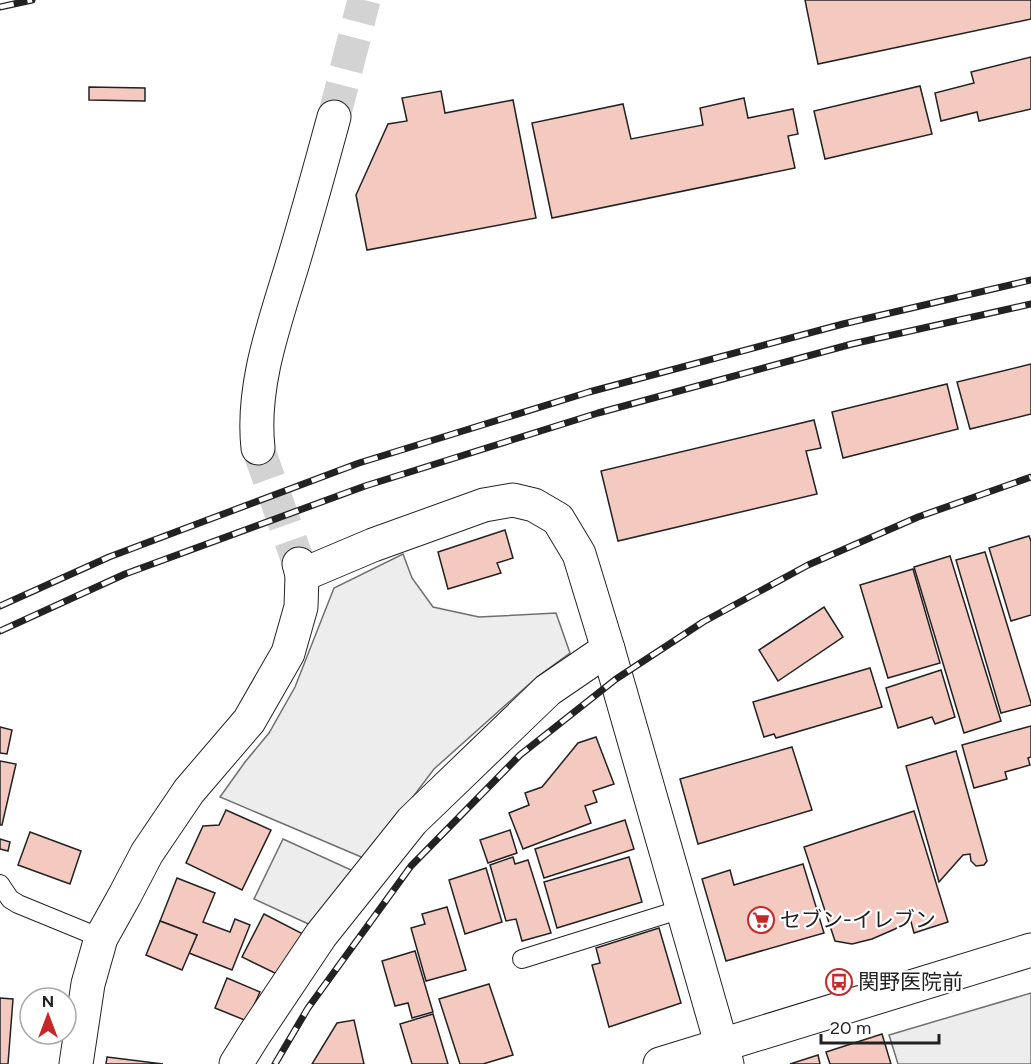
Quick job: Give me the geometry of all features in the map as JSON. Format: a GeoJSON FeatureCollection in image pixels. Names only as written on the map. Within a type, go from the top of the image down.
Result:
{"type":"FeatureCollection","features":[{"type":"Feature","properties":{"kind":"street"},"geometry":{"type":"LineString","coordinates":[[258,448],[256,429],[260,384],[334,117]]}},
{"type":"Feature","properties":{"kind":"street"},"geometry":{"type":"LineString","coordinates":[[76,1064],[88,984],[101,938],[147,853],[189,791],[249,721],[288,652],[301,607],[300,569],[484,505],[513,500],[534,505],[558,519],[579,554],[724,1054]]}},
{"type":"Feature","properties":{"kind":"street"},"geometry":{"type":"LineString","coordinates":[[236,1064],[321,935],[412,821],[548,690],[608,649]]}},
{"type":"Feature","properties":{"kind":"street"},"geometry":{"type":"LineString","coordinates":[[660,1064],[724,1054],[1031,950]]}},
{"type":"Feature","properties":{"kind":"lane"},"geometry":{"type":"LineString","coordinates":[[0,884],[10,899],[18,904],[101,938]]}},
{"type":"Feature","properties":{"kind":"lane"},"geometry":{"type":"LineString","coordinates":[[522,959],[682,909]]}},
{"type":"Feature","properties":{"kind":"shaded area"},"geometry":{"type":"Polygon","coordinates":[[[403,554],[412,578],[433,607],[479,617],[556,613],[570,653],[537,677],[434,769],[366,859],[220,797],[269,733],[295,687],[334,588],[403,554]]]}},
{"type":"Feature","properties":{"kind":"shaded area"},"geometry":{"type":"Polygon","coordinates":[[[283,839],[360,874],[315,927],[254,899],[283,839]]]}},
{"type":"Feature","properties":{"kind":"shaded area"},"geometry":{"type":"Polygon","coordinates":[[[1031,993],[1031,1064],[898,1064],[889,1035],[1031,993]]]}},
{"type":"Feature","properties":{"kind":"building"},"geometry":{"type":"Polygon","coordinates":[[[805,0],[1031,0],[1031,19],[818,64],[805,0]]]}},
{"type":"Feature","properties":{"kind":"building"},"geometry":{"type":"Polygon","coordinates":[[[1031,57],[1031,109],[979,121],[977,112],[941,121],[935,93],[974,83],[971,72],[1031,57]]]}},
{"type":"Feature","properties":{"kind":"building"},"geometry":{"type":"Polygon","coordinates":[[[920,86],[932,134],[825,159],[814,111],[920,86]]]}},
{"type":"Feature","properties":{"kind":"building"},"geometry":{"type":"Polygon","coordinates":[[[89,87],[145,88],[145,101],[89,100],[89,87]]]}},
{"type":"Feature","properties":{"kind":"building"},"geometry":{"type":"Polygon","coordinates":[[[441,91],[445,113],[513,100],[536,218],[367,250],[356,195],[388,124],[407,121],[402,98],[441,91]]]}},
{"type":"Feature","properties":{"kind":"building"},"geometry":{"type":"Polygon","coordinates":[[[744,98],[748,118],[793,109],[798,134],[788,136],[795,168],[552,218],[532,123],[623,104],[631,139],[703,125],[700,108],[744,98]]]}},
{"type":"Feature","properties":{"kind":"building"},"geometry":{"type":"Polygon","coordinates":[[[1031,364],[1031,414],[970,429],[957,382],[1031,364]]]}},
{"type":"Feature","properties":{"kind":"building"},"geometry":{"type":"Polygon","coordinates":[[[947,384],[958,429],[843,458],[832,412],[947,384]]]}},
{"type":"Feature","properties":{"kind":"building"},"geometry":{"type":"Polygon","coordinates":[[[814,420],[821,448],[806,451],[817,494],[618,541],[601,471],[814,420]]]}},
{"type":"Feature","properties":{"kind":"building"},"geometry":{"type":"Polygon","coordinates":[[[505,530],[513,558],[497,563],[501,573],[448,589],[438,552],[505,530]]]}},
{"type":"Feature","properties":{"kind":"building"},"geometry":{"type":"Polygon","coordinates":[[[1029,536],[1031,541],[1031,615],[1011,621],[989,548],[1029,536]]]}},
{"type":"Feature","properties":{"kind":"building"},"geometry":{"type":"Polygon","coordinates":[[[985,552],[1031,703],[1031,705],[1001,713],[956,560],[985,552]]]}},
{"type":"Feature","properties":{"kind":"building"},"geometry":{"type":"Polygon","coordinates":[[[950,556],[1001,721],[964,733],[914,567],[950,556]]]}},
{"type":"Feature","properties":{"kind":"building"},"geometry":{"type":"Polygon","coordinates":[[[913,569],[940,663],[888,678],[860,585],[913,569]]]}},
{"type":"Feature","properties":{"kind":"building"},"geometry":{"type":"Polygon","coordinates":[[[824,607],[843,637],[778,681],[759,650],[824,607]]]}},
{"type":"Feature","properties":{"kind":"building"},"geometry":{"type":"Polygon","coordinates":[[[870,668],[882,707],[776,738],[774,734],[764,737],[753,702],[870,668]]]}},
{"type":"Feature","properties":{"kind":"building"},"geometry":{"type":"Polygon","coordinates":[[[941,670],[955,717],[935,724],[932,717],[898,728],[886,688],[941,670]]]}},
{"type":"Feature","properties":{"kind":"building"},"geometry":{"type":"Polygon","coordinates":[[[1031,726],[1031,757],[1028,758],[1030,765],[1005,772],[1007,779],[974,788],[962,745],[1031,726]]]}},
{"type":"Feature","properties":{"kind":"building"},"geometry":{"type":"Polygon","coordinates":[[[0,727],[12,730],[7,754],[0,753],[0,727]]]}},
{"type":"Feature","properties":{"kind":"building"},"geometry":{"type":"Polygon","coordinates":[[[596,737],[614,784],[593,791],[597,802],[585,806],[591,823],[523,849],[509,813],[529,805],[525,793],[542,787],[578,743],[596,737]]]}},
{"type":"Feature","properties":{"kind":"building"},"geometry":{"type":"Polygon","coordinates":[[[792,747],[812,810],[698,844],[680,779],[792,747]]]}},
{"type":"Feature","properties":{"kind":"building"},"geometry":{"type":"Polygon","coordinates":[[[956,751],[987,861],[984,865],[976,866],[971,861],[970,854],[963,855],[939,882],[906,766],[956,751]]]}},
{"type":"Feature","properties":{"kind":"building"},"geometry":{"type":"Polygon","coordinates":[[[0,761],[16,764],[2,825],[0,825],[0,761]]]}},
{"type":"Feature","properties":{"kind":"building"},"geometry":{"type":"Polygon","coordinates":[[[226,810],[271,830],[242,890],[186,863],[203,826],[219,825],[226,810]]]}},
{"type":"Feature","properties":{"kind":"building"},"geometry":{"type":"Polygon","coordinates":[[[914,811],[948,922],[914,933],[910,918],[895,929],[872,939],[852,944],[835,941],[804,847],[914,811]]]}},
{"type":"Feature","properties":{"kind":"building"},"geometry":{"type":"Polygon","coordinates":[[[625,820],[634,849],[544,878],[535,849],[625,820]]]}},
{"type":"Feature","properties":{"kind":"building"},"geometry":{"type":"Polygon","coordinates":[[[510,830],[517,853],[488,863],[480,840],[510,830]]]}},
{"type":"Feature","properties":{"kind":"building"},"geometry":{"type":"Polygon","coordinates":[[[30,832],[81,851],[70,884],[18,865],[30,832]]]}},
{"type":"Feature","properties":{"kind":"building"},"geometry":{"type":"Polygon","coordinates":[[[0,839],[10,842],[8,851],[0,849],[0,839]]]}},
{"type":"Feature","properties":{"kind":"building"},"geometry":{"type":"Polygon","coordinates":[[[513,857],[515,864],[528,860],[551,933],[522,941],[516,919],[506,921],[490,865],[513,857]]]}},
{"type":"Feature","properties":{"kind":"building"},"geometry":{"type":"Polygon","coordinates":[[[629,857],[642,902],[557,928],[544,882],[629,857]]]}},
{"type":"Feature","properties":{"kind":"building"},"geometry":{"type":"Polygon","coordinates":[[[803,864],[824,933],[726,961],[702,879],[730,870],[734,885],[803,864]]]}},
{"type":"Feature","properties":{"kind":"building"},"geometry":{"type":"Polygon","coordinates":[[[486,868],[502,922],[465,934],[449,880],[486,868]]]}},
{"type":"Feature","properties":{"kind":"building"},"geometry":{"type":"Polygon","coordinates":[[[177,878],[215,893],[203,922],[230,932],[235,919],[250,925],[232,970],[189,953],[197,935],[160,921],[177,878]]]}},
{"type":"Feature","properties":{"kind":"building"},"geometry":{"type":"Polygon","coordinates":[[[447,907],[466,970],[426,981],[411,928],[425,924],[422,914],[447,907]]]}},
{"type":"Feature","properties":{"kind":"building"},"geometry":{"type":"Polygon","coordinates":[[[264,914],[303,934],[281,976],[242,957],[264,914]]]}},
{"type":"Feature","properties":{"kind":"building"},"geometry":{"type":"Polygon","coordinates":[[[160,921],[197,935],[182,970],[146,955],[160,921]]]}},
{"type":"Feature","properties":{"kind":"building"},"geometry":{"type":"Polygon","coordinates":[[[659,928],[681,1003],[609,1027],[592,965],[600,963],[596,948],[659,928]]]}},
{"type":"Feature","properties":{"kind":"building"},"geometry":{"type":"Polygon","coordinates":[[[415,951],[433,1012],[412,1018],[408,1003],[395,1006],[382,961],[415,951]]]}},
{"type":"Feature","properties":{"kind":"building"},"geometry":{"type":"Polygon","coordinates":[[[227,978],[260,992],[247,1021],[215,1008],[227,978]]]}},
{"type":"Feature","properties":{"kind":"building"},"geometry":{"type":"Polygon","coordinates":[[[489,984],[513,1055],[483,1064],[460,1064],[439,999],[489,984]]]}},
{"type":"Feature","properties":{"kind":"building"},"geometry":{"type":"Polygon","coordinates":[[[0,998],[13,999],[8,1064],[0,1064],[0,998]]]}},
{"type":"Feature","properties":{"kind":"building"},"geometry":{"type":"Polygon","coordinates":[[[433,1014],[448,1064],[412,1064],[400,1024],[433,1014]]]}},
{"type":"Feature","properties":{"kind":"building"},"geometry":{"type":"Polygon","coordinates":[[[354,1020],[364,1064],[312,1064],[337,1023],[354,1020]]]}},
{"type":"Feature","properties":{"kind":"building"},"geometry":{"type":"Polygon","coordinates":[[[882,1034],[891,1064],[830,1064],[826,1052],[882,1034]]]}},
{"type":"Feature","properties":{"kind":"building"},"geometry":{"type":"Polygon","coordinates":[[[818,1055],[820,1064],[790,1064],[818,1055]]]}},
{"type":"Feature","properties":{"kind":"building"},"geometry":{"type":"Polygon","coordinates":[[[107,1057],[163,1064],[106,1064],[107,1057]]]}},
{"type":"Feature","properties":{"kind":"tunnel"},"geometry":{"type":"LineString","coordinates":[[334,117],[364,0]]}},
{"type":"Feature","properties":{"kind":"tunnel"},"geometry":{"type":"LineString","coordinates":[[258,448],[299,564]]}},
{"type":"Feature","properties":{"kind":"railway"},"geometry":{"type":"LineString","coordinates":[[0,7],[32,0]]}},
{"type":"Feature","properties":{"kind":"railway"},"geometry":{"type":"LineString","coordinates":[[0,606],[109,557],[359,463],[589,392],[843,324],[1031,280]]}},
{"type":"Feature","properties":{"kind":"railway"},"geometry":{"type":"LineString","coordinates":[[0,631],[125,574],[365,486],[598,413],[852,344],[1031,304]]}},
{"type":"Feature","properties":{"kind":"railway"},"geometry":{"type":"LineString","coordinates":[[275,1064],[308,1008],[411,866],[520,755],[616,679],[703,622],[808,565],[918,517],[1031,477]]}},
{"type":"Feature","properties":{"kind":"place","name":"セブン-イレブン"},"geometry":{"type":"Point","coordinates":[761,920]}},
{"type":"Feature","properties":{"kind":"place","name":"関野医院前"},"geometry":{"type":"Point","coordinates":[839,982]}}]}
